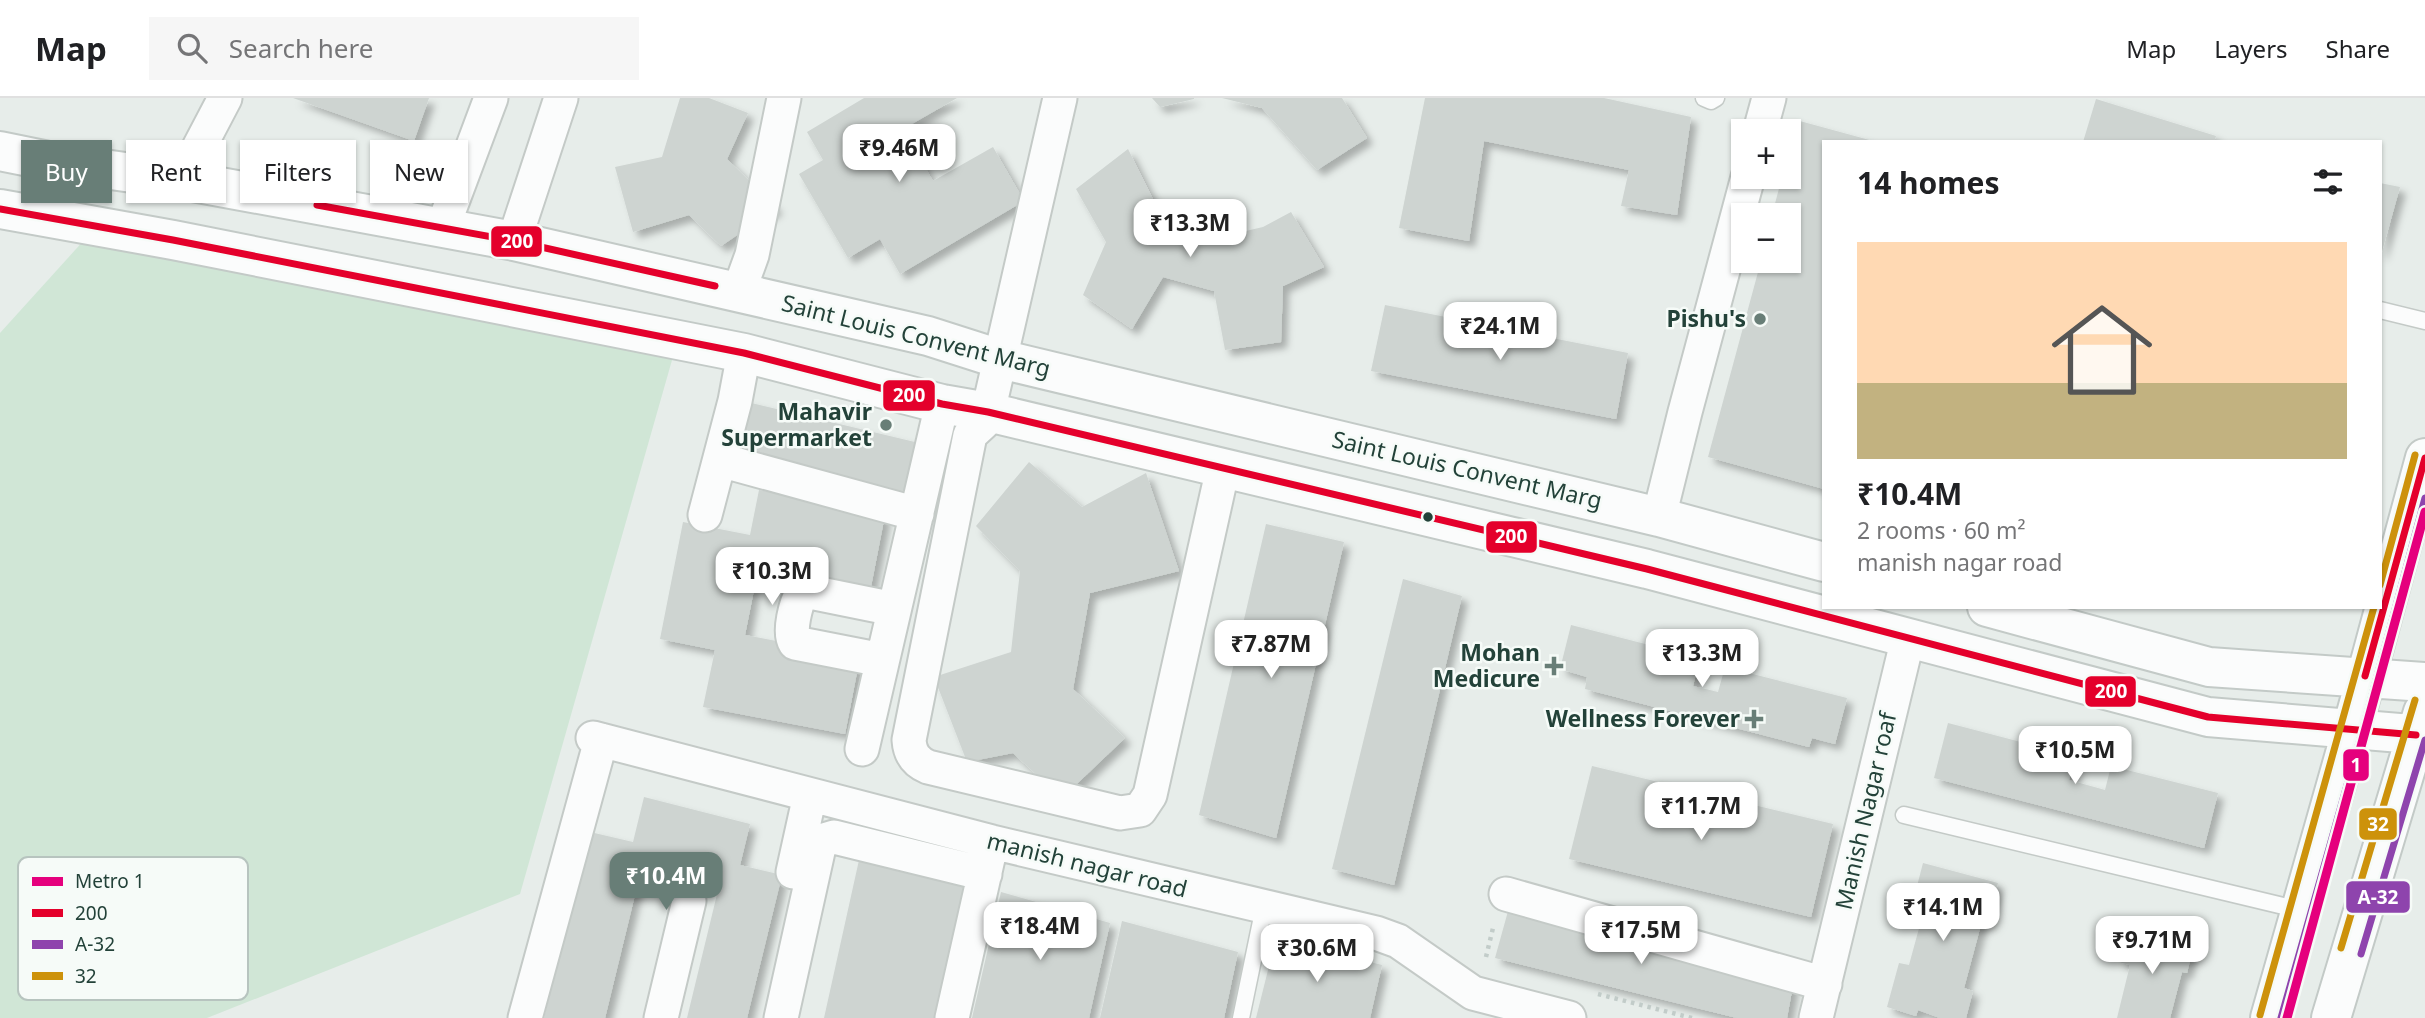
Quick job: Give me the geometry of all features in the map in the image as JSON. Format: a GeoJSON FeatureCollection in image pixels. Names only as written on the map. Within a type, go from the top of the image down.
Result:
{"type":"FeatureCollection","features":[{"type":"Feature","properties":{"kind":"main road","name":"Saint Louis Convent Marg"},"geometry":{"type":"LineString","coordinates":[[0,151],[126,172]]}},
{"type":"Feature","properties":{"kind":"main road","name":"Saint Louis Convent Marg"},"geometry":{"type":"LineString","coordinates":[[226,188],[514,241],[739,291],[929,336],[1000,359],[1660,517],[1822,561]]}},
{"type":"Feature","properties":{"kind":"main road"},"geometry":{"type":"LineString","coordinates":[[0,209],[744,353],[942,404],[988,412],[1647,569],[2208,717],[2352,729],[2422,724],[2331,1018]]}},
{"type":"Feature","properties":{"kind":"main road"},"geometry":{"type":"LineString","coordinates":[[2270,1018],[2425,458]]}},
{"type":"Feature","properties":{"kind":"main road"},"geometry":{"type":"LineString","coordinates":[[1994,609],[2208,667],[2425,682]]}},
{"type":"Feature","properties":{"kind":"street"},"geometry":{"type":"LineString","coordinates":[[203,140],[225,98]]}},
{"type":"Feature","properties":{"kind":"street"},"geometry":{"type":"LineString","coordinates":[[442,229],[491,98]]}},
{"type":"Feature","properties":{"kind":"street"},"geometry":{"type":"LineString","coordinates":[[514,241],[561,98]]}},
{"type":"Feature","properties":{"kind":"street"},"geometry":{"type":"LineString","coordinates":[[739,291],[752,255],[784,98]]}},
{"type":"Feature","properties":{"kind":"street"},"geometry":{"type":"LineString","coordinates":[[1060,98],[988,412],[983,423],[970,435],[909,740],[909,748],[920,764],[1120,813],[1140,810],[1150,796],[1223,468]]}},
{"type":"Feature","properties":{"kind":"street"},"geometry":{"type":"LineString","coordinates":[[1763,119],[1769,98]]}},
{"type":"Feature","properties":{"kind":"street"},"geometry":{"type":"LineString","coordinates":[[1660,517],[1745,189]]}},
{"type":"Feature","properties":{"kind":"street"},"geometry":{"type":"LineString","coordinates":[[705,515],[744,353]]}},
{"type":"Feature","properties":{"kind":"street"},"geometry":{"type":"LineString","coordinates":[[862,748],[942,404]]}},
{"type":"Feature","properties":{"kind":"street"},"geometry":{"type":"LineString","coordinates":[[720,460],[917,514]]}},
{"type":"Feature","properties":{"kind":"street"},"geometry":{"type":"LineString","coordinates":[[883,660],[795,643],[792,634],[799,599],[803,593],[810,592],[894,609]]}},
{"type":"Feature","properties":{"kind":"street","name":"Manish Nagar roaf"},"geometry":{"type":"LineString","coordinates":[[1825,984],[1908,638]]}},
{"type":"Feature","properties":{"kind":"street","name":"manish nagar road"},"geometry":{"type":"LineString","coordinates":[[525,1018],[597,739],[992,842],[1376,933],[1398,941],[1474,993],[1569,1018]]}},
{"type":"Feature","properties":{"kind":"street"},"geometry":{"type":"LineString","coordinates":[[760,1018],[810,795]]}},
{"type":"Feature","properties":{"kind":"street"},"geometry":{"type":"LineString","coordinates":[[781,1018],[820,847],[824,840],[834,837],[985,874]]}},
{"type":"Feature","properties":{"kind":"street"},"geometry":{"type":"LineString","coordinates":[[952,1018],[992,842]]}},
{"type":"Feature","properties":{"kind":"street"},"geometry":{"type":"LineString","coordinates":[[1506,894],[1825,984],[1816,1018]]}},
{"type":"Feature","properties":{"kind":"street"},"geometry":{"type":"LineString","coordinates":[[661,1018],[689,901]]}},
{"type":"Feature","properties":{"kind":"lane"},"geometry":{"type":"LineString","coordinates":[[1704,98],[1711,101],[1716,98]]}},
{"type":"Feature","properties":{"kind":"lane"},"geometry":{"type":"LineString","coordinates":[[2382,310],[2425,321]]}},
{"type":"Feature","properties":{"kind":"lane"},"geometry":{"type":"LineString","coordinates":[[1904,815],[2300,910]]}},
{"type":"Feature","properties":{"kind":"lane"},"geometry":{"type":"LineString","coordinates":[[1241,1018],[1264,907]]}},
{"type":"Feature","properties":{"kind":"green space"},"geometry":{"type":"Polygon","coordinates":[[[105,217],[680,332],[520,894],[207,1018],[0,1018],[0,333],[105,217]]]}},
{"type":"Feature","properties":{"kind":"building"},"geometry":{"type":"Polygon","coordinates":[[[293,98],[429,98],[414,140],[293,98]]]}},
{"type":"Feature","properties":{"kind":"building"},"geometry":{"type":"Polygon","coordinates":[[[680,98],[709,98],[748,113],[727,159],[777,208],[721,246],[689,215],[633,232],[615,167],[662,157],[680,98]]]}},
{"type":"Feature","properties":{"kind":"building"},"geometry":{"type":"Polygon","coordinates":[[[864,98],[957,98],[903,129],[933,181],[993,147],[1024,201],[900,274],[880,239],[848,258],[799,174],[823,160],[807,132],[864,98]]]}},
{"type":"Feature","properties":{"kind":"building"},"geometry":{"type":"Polygon","coordinates":[[[1152,98],[1194,98],[1194,99],[1160,107],[1152,98]]]}},
{"type":"Feature","properties":{"kind":"building"},"geometry":{"type":"Polygon","coordinates":[[[1222,98],[1342,98],[1367,138],[1317,170],[1262,108],[1222,98]]]}},
{"type":"Feature","properties":{"kind":"building"},"geometry":{"type":"Polygon","coordinates":[[[1425,98],[1604,98],[1691,117],[1677,215],[1621,206],[1629,170],[1484,141],[1469,241],[1399,228],[1425,98]]]}},
{"type":"Feature","properties":{"kind":"building"},"geometry":{"type":"Polygon","coordinates":[[[2096,99],[2216,136],[2215,140],[2084,140],[2096,99]]]}},
{"type":"Feature","properties":{"kind":"building"},"geometry":{"type":"Polygon","coordinates":[[[1801,121],[1869,140],[1822,140],[1822,488],[1708,457],[1758,273],[1801,273],[1801,203],[1775,203],[1779,189],[1801,189],[1801,121]]]}},
{"type":"Feature","properties":{"kind":"building"},"geometry":{"type":"Polygon","coordinates":[[[1128,149],[1157,207],[1207,240],[1263,227],[1291,212],[1324,267],[1283,286],[1281,342],[1225,350],[1214,291],[1163,277],[1132,329],[1083,295],[1106,242],[1076,189],[1128,149]]]}},
{"type":"Feature","properties":{"kind":"building"},"geometry":{"type":"Polygon","coordinates":[[[2382,183],[2400,187],[2382,251],[2382,183]]]}},
{"type":"Feature","properties":{"kind":"building"},"geometry":{"type":"Polygon","coordinates":[[[1385,305],[1628,353],[1616,419],[1371,371],[1385,305]]]}},
{"type":"Feature","properties":{"kind":"building"},"geometry":{"type":"Polygon","coordinates":[[[739,400],[919,443],[910,499],[731,454],[739,400]]]}},
{"type":"Feature","properties":{"kind":"building"},"geometry":{"type":"Polygon","coordinates":[[[1029,462],[1082,507],[1146,473],[1179,571],[1090,593],[1073,689],[1125,738],[1062,798],[1013,753],[967,762],[934,677],[1011,652],[1020,571],[976,526],[1029,462]]]}},
{"type":"Feature","properties":{"kind":"building"},"geometry":{"type":"Polygon","coordinates":[[[759,490],[885,515],[869,597],[757,575],[745,635],[860,657],[845,734],[703,707],[715,650],[660,639],[683,522],[750,535],[759,490]]]}},
{"type":"Feature","properties":{"kind":"building"},"geometry":{"type":"Polygon","coordinates":[[[1266,524],[1344,542],[1276,838],[1199,815],[1266,524]]]}},
{"type":"Feature","properties":{"kind":"building"},"geometry":{"type":"Polygon","coordinates":[[[1403,579],[1462,596],[1394,885],[1332,869],[1403,579]]]}},
{"type":"Feature","properties":{"kind":"building"},"geometry":{"type":"Polygon","coordinates":[[[1571,625],[1700,658],[1693,686],[1718,692],[1725,667],[1847,698],[1835,744],[1812,738],[1809,747],[1585,689],[1587,677],[1560,669],[1571,625]]]}},
{"type":"Feature","properties":{"kind":"building"},"geometry":{"type":"Polygon","coordinates":[[[1948,723],[2075,756],[2069,780],[2105,790],[2111,766],[2218,793],[2204,848],[1934,778],[1948,723]]]}},
{"type":"Feature","properties":{"kind":"building"},"geometry":{"type":"Polygon","coordinates":[[[1592,766],[1833,824],[1811,917],[1569,859],[1592,766]]]}},
{"type":"Feature","properties":{"kind":"building"},"geometry":{"type":"Polygon","coordinates":[[[644,797],[750,824],[740,865],[782,875],[747,1018],[687,1018],[720,882],[643,862],[605,1018],[544,1018],[590,832],[633,842],[644,797]]]}},
{"type":"Feature","properties":{"kind":"building"},"geometry":{"type":"Polygon","coordinates":[[[861,851],[971,877],[940,1018],[824,1018],[861,851]]]}},
{"type":"Feature","properties":{"kind":"building"},"geometry":{"type":"Polygon","coordinates":[[[1923,863],[1998,883],[1988,922],[1982,921],[1964,988],[1973,991],[1966,1018],[1940,1018],[1918,1010],[1916,1016],[1887,1007],[1899,963],[1909,965],[1921,921],[1909,917],[1923,863]]]}},
{"type":"Feature","properties":{"kind":"building"},"geometry":{"type":"Polygon","coordinates":[[[1001,892],[1110,923],[1089,1018],[972,1018],[1001,892]]]}},
{"type":"Feature","properties":{"kind":"building"},"geometry":{"type":"Polygon","coordinates":[[[1510,904],[1794,980],[1787,1018],[1737,1018],[1495,958],[1510,904]]]}},
{"type":"Feature","properties":{"kind":"building"},"geometry":{"type":"Polygon","coordinates":[[[1122,921],[1238,952],[1224,1018],[1100,1018],[1122,921]]]}},
{"type":"Feature","properties":{"kind":"building"},"geometry":{"type":"Polygon","coordinates":[[[2127,931],[2193,948],[2187,973],[2182,972],[2170,1018],[2117,1018],[2130,965],[2119,962],[2127,931]]]}},
{"type":"Feature","properties":{"kind":"building"},"geometry":{"type":"Polygon","coordinates":[[[1276,938],[1382,965],[1370,1018],[1256,1018],[1276,938]]]}},
{"type":"Feature","properties":{"kind":"metro line","name":"1"},"geometry":{"type":"LineString","coordinates":[[2287,1018],[2425,512]]}},
{"type":"Feature","properties":{"kind":"transit line","name":"200"},"geometry":{"type":"LineString","coordinates":[[317,205],[514,241],[715,286]]}},
{"type":"Feature","properties":{"kind":"transit line","name":"200"},"geometry":{"type":"LineString","coordinates":[[0,209],[173,240],[744,353],[942,404],[988,412],[1647,569],[2208,717],[2416,735]]}},
{"type":"Feature","properties":{"kind":"transit line","name":"32"},"geometry":{"type":"LineString","coordinates":[[2382,578],[2415,455]]}},
{"type":"Feature","properties":{"kind":"transit line","name":"200"},"geometry":{"type":"LineString","coordinates":[[2365,676],[2425,458]]}},
{"type":"Feature","properties":{"kind":"transit line","name":"A-32"},"geometry":{"type":"LineString","coordinates":[[2281,1018],[2425,498]]}},
{"type":"Feature","properties":{"kind":"transit line","name":"32"},"geometry":{"type":"LineString","coordinates":[[2260,1015],[2373,609]]}},
{"type":"Feature","properties":{"kind":"transit line","name":"32"},"geometry":{"type":"LineString","coordinates":[[2341,948],[2415,700]]}},
{"type":"Feature","properties":{"kind":"transit line","name":"A-32"},"geometry":{"type":"LineString","coordinates":[[2361,954],[2425,740]]}},
{"type":"Feature","properties":{"kind":"place","name":"Pishu's"},"geometry":{"type":"Point","coordinates":[1760,319]}},
{"type":"Feature","properties":{"kind":"place","name":"Mahavir Supermarket"},"geometry":{"type":"Point","coordinates":[886,425]}},
{"type":"Feature","properties":{"kind":"place","name":"Mohan Medicure"},"geometry":{"type":"Point","coordinates":[1554,666]}},
{"type":"Feature","properties":{"kind":"place","name":"Wellness Forever"},"geometry":{"type":"Point","coordinates":[1754,719]}}]}
